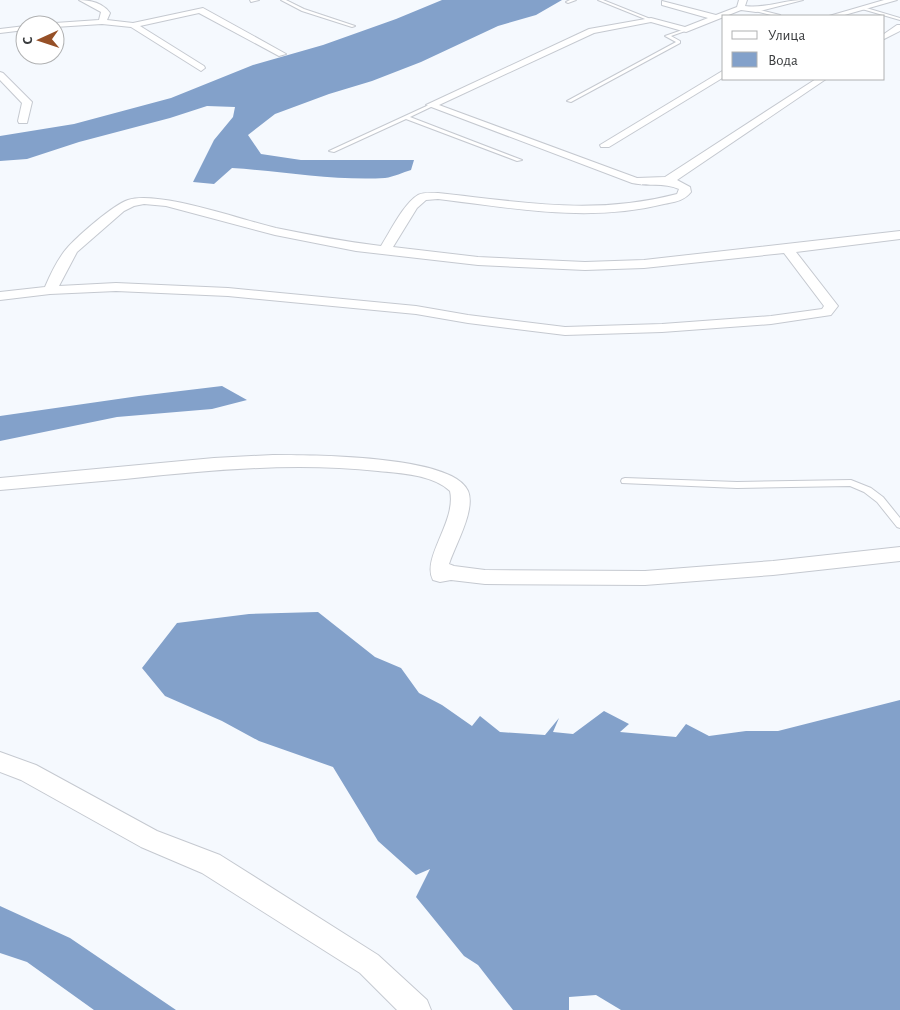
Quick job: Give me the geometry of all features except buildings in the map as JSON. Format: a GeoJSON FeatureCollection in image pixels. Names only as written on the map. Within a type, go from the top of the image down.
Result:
{"type":"FeatureCollection","features":[{"type":"Feature","properties":{"kind":"street"},"geometry":{"type":"LineString","coordinates":[[82,0],[104,10],[106,14],[102,22]]}},
{"type":"Feature","properties":{"kind":"street"},"geometry":{"type":"LineString","coordinates":[[722,15],[741,4],[756,10],[799,0]]}},
{"type":"Feature","properties":{"kind":"street"},"geometry":{"type":"LineString","coordinates":[[837,15],[894,0]]}},
{"type":"Feature","properties":{"kind":"street"},"geometry":{"type":"LineString","coordinates":[[666,4],[717,18]]}},
{"type":"Feature","properties":{"kind":"street"},"geometry":{"type":"LineString","coordinates":[[65,24],[102,22],[133,25],[200,10],[282,54]]}},
{"type":"Feature","properties":{"kind":"street"},"geometry":{"type":"LineString","coordinates":[[431,105],[592,31],[651,20],[686,30],[722,15]]}},
{"type":"Feature","properties":{"kind":"street"},"geometry":{"type":"LineString","coordinates":[[133,25],[201,68]]}},
{"type":"Feature","properties":{"kind":"street"},"geometry":{"type":"LineString","coordinates":[[885,36],[900,27]]}},
{"type":"Feature","properties":{"kind":"street"},"geometry":{"type":"LineString","coordinates":[[0,31],[15,29]]}},
{"type":"Feature","properties":{"kind":"street"},"geometry":{"type":"LineString","coordinates":[[605,144],[722,74]]}},
{"type":"Feature","properties":{"kind":"street"},"geometry":{"type":"LineString","coordinates":[[0,75],[27,102],[22,121]]}},
{"type":"Feature","properties":{"kind":"street"},"geometry":{"type":"LineString","coordinates":[[431,105],[636,181],[660,182],[669,180],[820,80]]}},
{"type":"Feature","properties":{"kind":"street"},"geometry":{"type":"LineString","coordinates":[[384,251],[413,206],[423,197],[438,196],[559,209],[585,210],[633,207],[682,196],[685,192],[684,187],[669,180]]}},
{"type":"Feature","properties":{"kind":"street"},"geometry":{"type":"LineString","coordinates":[[50,290],[72,250],[113,215],[131,203],[166,203],[275,231],[384,251],[478,261],[585,266],[644,264],[787,250],[900,235]]}},
{"type":"Feature","properties":{"kind":"street"},"geometry":{"type":"LineString","coordinates":[[0,296],[50,290],[116,288],[228,292],[416,310],[468,319],[565,330],[607,331],[771,320],[826,312],[831,306],[787,250]]}},
{"type":"Feature","properties":{"kind":"street"},"geometry":{"type":"LineString","coordinates":[[0,484],[206,463],[276,460],[326,460],[400,468],[443,479],[456,486],[460,492],[460,506],[455,524],[439,567],[444,574],[486,577],[645,578],[773,568],[900,554]]}},
{"type":"Feature","properties":{"kind":"street"},"geometry":{"type":"LineString","coordinates":[[0,762],[28,772],[149,839],[211,864],[369,964],[417,1010]]}},
{"type":"Feature","properties":{"kind":"lane"},"geometry":{"type":"LineString","coordinates":[[251,1],[257,0]]}},
{"type":"Feature","properties":{"kind":"lane"},"geometry":{"type":"LineString","coordinates":[[283,0],[303,10],[353,26]]}},
{"type":"Feature","properties":{"kind":"lane"},"geometry":{"type":"LineString","coordinates":[[568,2],[574,0]]}},
{"type":"Feature","properties":{"kind":"lane"},"geometry":{"type":"LineString","coordinates":[[600,0],[651,20]]}},
{"type":"Feature","properties":{"kind":"lane"},"geometry":{"type":"LineString","coordinates":[[863,8],[900,18]]}},
{"type":"Feature","properties":{"kind":"lane"},"geometry":{"type":"LineString","coordinates":[[756,10],[775,15]]}},
{"type":"Feature","properties":{"kind":"lane"},"geometry":{"type":"LineString","coordinates":[[569,101],[679,42],[667,36],[686,30]]}},
{"type":"Feature","properties":{"kind":"lane"},"geometry":{"type":"LineString","coordinates":[[332,151],[431,105]]}},
{"type":"Feature","properties":{"kind":"lane"},"geometry":{"type":"LineString","coordinates":[[406,117],[519,160]]}},
{"type":"Feature","properties":{"kind":"lane"},"geometry":{"type":"LineString","coordinates":[[625,481],[738,485],[851,483],[866,488],[884,503],[900,526]]}},
{"type":"Feature","properties":{"kind":"water"},"geometry":{"type":"Polygon","coordinates":[[[442,0],[562,0],[536,15],[498,26],[421,62],[275,114],[248,135],[261,154],[301,160],[414,160],[411,170],[385,178],[366,179],[232,168],[214,184],[193,182],[214,140],[233,117],[235,107],[207,106],[170,118],[79,142],[27,159],[0,161],[0,136],[74,124],[171,98],[253,65],[323,45],[396,19],[442,0]]]}},
{"type":"Feature","properties":{"kind":"water"},"geometry":{"type":"Polygon","coordinates":[[[222,386],[247,400],[212,409],[117,417],[0,441],[0,416],[222,386]]]}},
{"type":"Feature","properties":{"kind":"water"},"geometry":{"type":"Polygon","coordinates":[[[318,612],[375,657],[401,668],[419,693],[442,705],[472,726],[480,716],[500,732],[545,735],[559,718],[553,732],[573,734],[604,711],[629,724],[620,732],[676,737],[686,724],[709,736],[746,731],[778,731],[900,700],[900,1010],[621,1010],[596,995],[569,997],[569,1010],[513,1010],[478,965],[464,956],[416,897],[430,869],[416,875],[378,841],[333,767],[259,741],[222,721],[165,696],[142,668],[177,623],[249,614],[318,612]]]}},
{"type":"Feature","properties":{"kind":"water"},"geometry":{"type":"Polygon","coordinates":[[[0,906],[70,938],[176,1010],[94,1010],[27,962],[0,953],[0,906]]]}}]}
